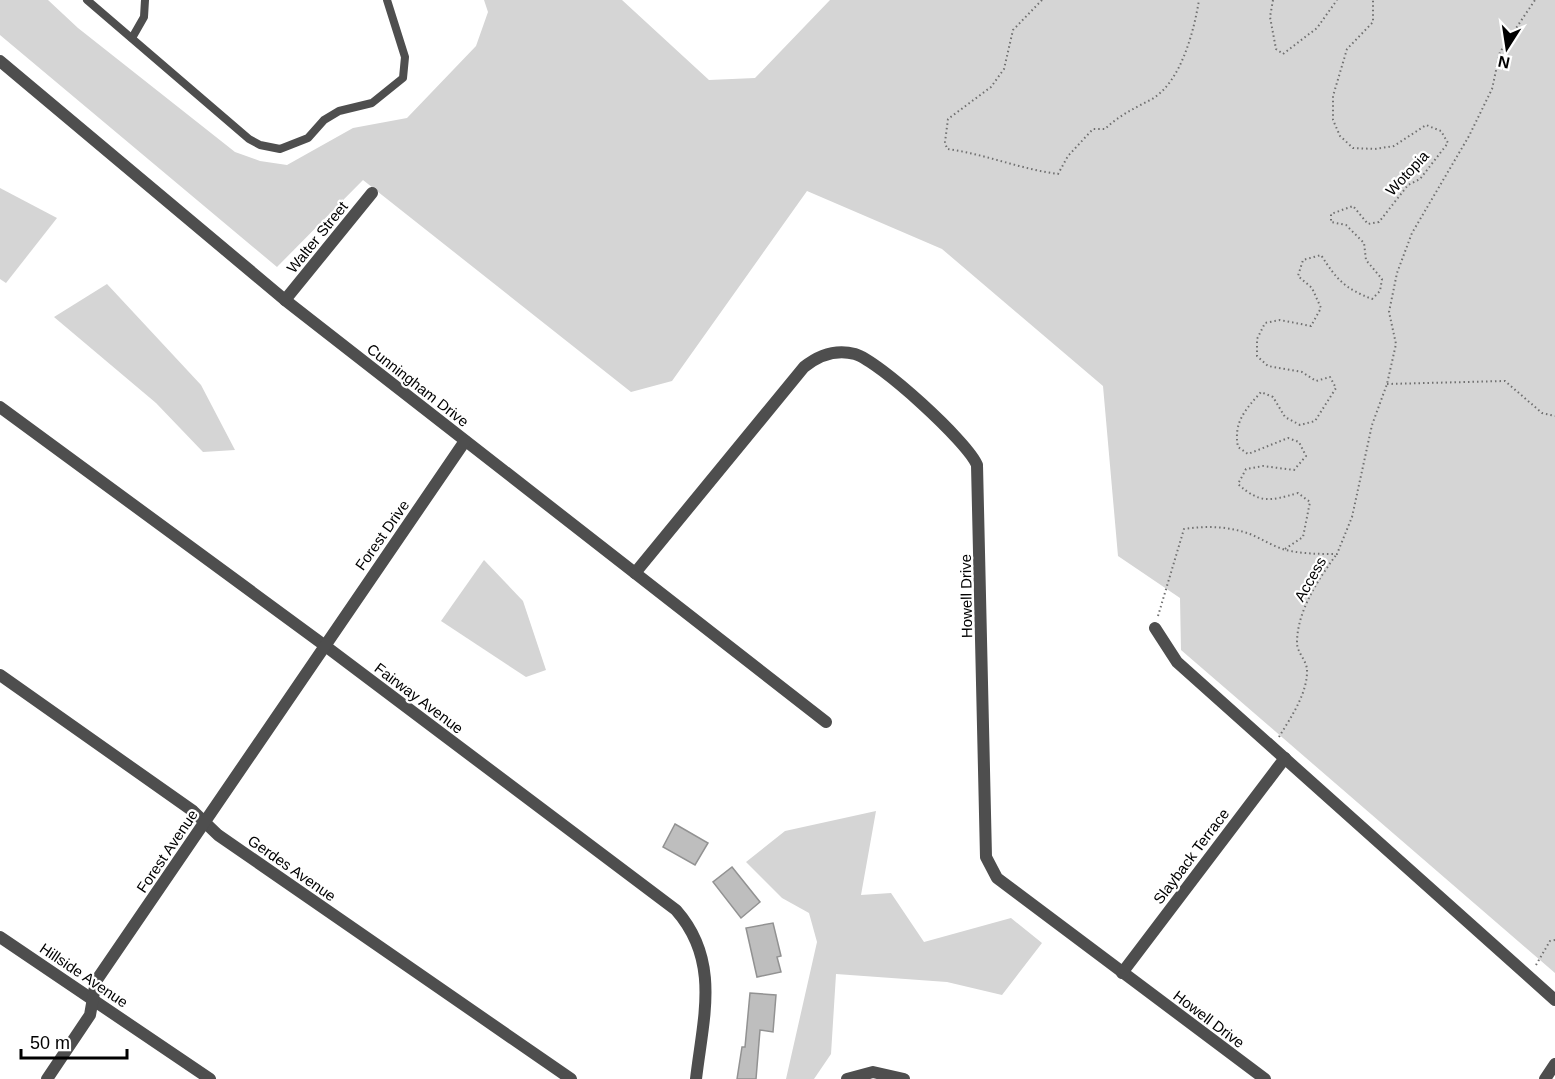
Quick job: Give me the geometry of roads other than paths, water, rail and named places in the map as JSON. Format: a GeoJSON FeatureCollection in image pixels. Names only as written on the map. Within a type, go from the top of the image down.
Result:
{"type":"FeatureCollection","features":[{"type":"Feature","properties":{"kind":"street","name":"Cunningham Drive"},"geometry":{"type":"LineString","coordinates":[[2,68],[285,300],[826,722]]}},
{"type":"Feature","properties":{"kind":"street","name":"Walter Street"},"geometry":{"type":"LineString","coordinates":[[285,300],[372,193]]}},
{"type":"Feature","properties":{"kind":"street","name":"Howell Drive"},"geometry":{"type":"LineString","coordinates":[[635,573],[804,367],[819,357],[837,352],[858,355],[877,365],[967,447],[978,471],[987,863],[997,878],[1265,1079]]}},
{"type":"Feature","properties":{"kind":"street","name":"Fairway Avenue"},"geometry":{"type":"LineString","coordinates":[[0,407],[324,645],[666,901],[686,921],[699,945],[707,983],[696,1079]]}},
{"type":"Feature","properties":{"kind":"street","name":"Forest Drive"},"geometry":{"type":"LineString","coordinates":[[324,645],[465,441]]}},
{"type":"Feature","properties":{"kind":"street"},"geometry":{"type":"LineString","coordinates":[[1155,628],[1177,662],[1555,1000]]}},
{"type":"Feature","properties":{"kind":"street","name":"Forest Avenue"},"geometry":{"type":"LineString","coordinates":[[47,1079],[90,1016],[96,981],[324,645]]}},
{"type":"Feature","properties":{"kind":"street","name":"Gerdes Avenue"},"geometry":{"type":"LineString","coordinates":[[0,675],[193,811],[218,835],[571,1079]]}},
{"type":"Feature","properties":{"kind":"street","name":"Slayback Terrace"},"geometry":{"type":"LineString","coordinates":[[1122,973],[1285,758]]}},
{"type":"Feature","properties":{"kind":"street","name":"Hillside Avenue"},"geometry":{"type":"LineString","coordinates":[[0,937],[210,1079]]}},
{"type":"Feature","properties":{"kind":"street"},"geometry":{"type":"LineString","coordinates":[[1545,1079],[1555,1064]]}},
{"type":"Feature","properties":{"kind":"street"},"geometry":{"type":"LineString","coordinates":[[847,1079],[873,1072],[904,1079]]}},
{"type":"Feature","properties":{"kind":"lane"},"geometry":{"type":"LineString","coordinates":[[87,0],[249,139],[260,145],[280,148],[308,138],[324,120],[339,111],[372,103],[403,78],[405,57],[387,0]]}},
{"type":"Feature","properties":{"kind":"lane"},"geometry":{"type":"LineString","coordinates":[[132,38],[144,17],[145,0]]}}]}
